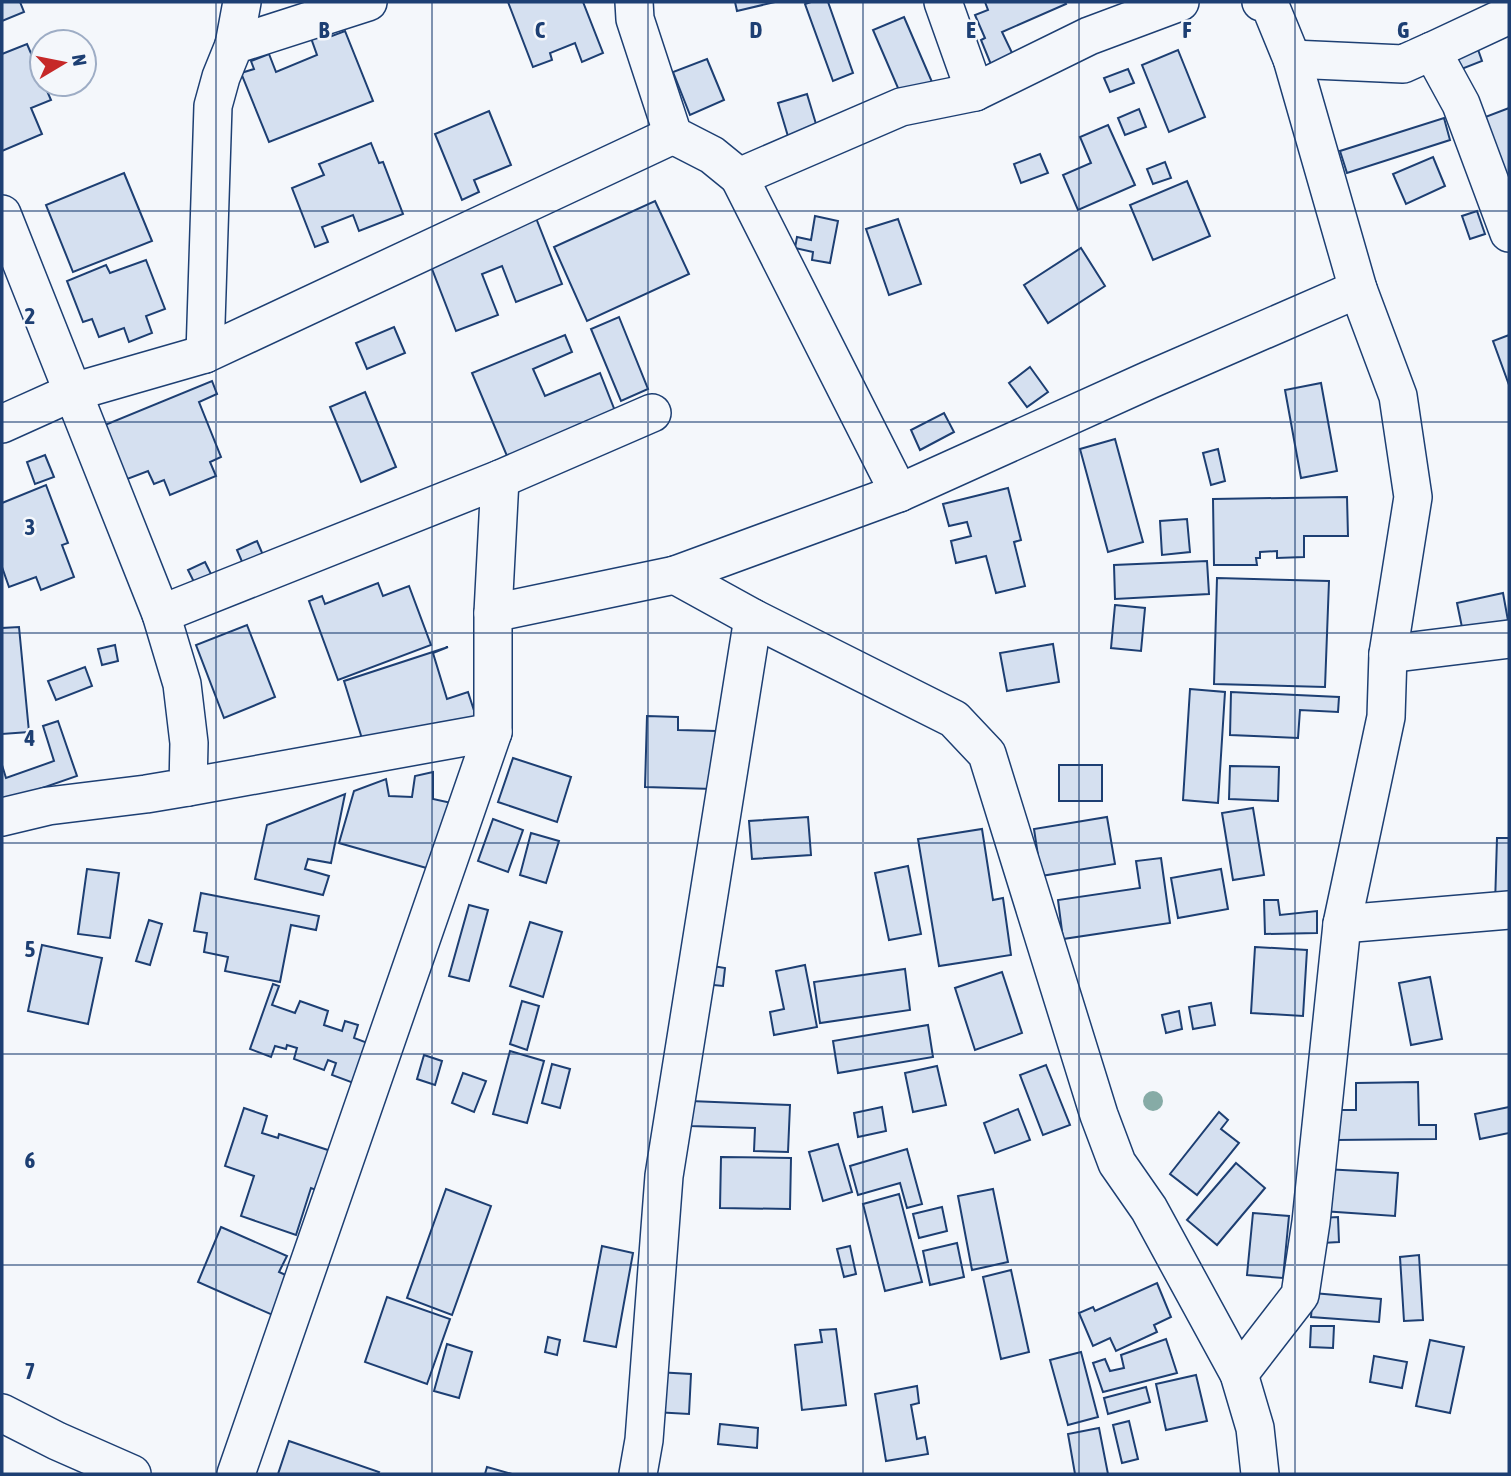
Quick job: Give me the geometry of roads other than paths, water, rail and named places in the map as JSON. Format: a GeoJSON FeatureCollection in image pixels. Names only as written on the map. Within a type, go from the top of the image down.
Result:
{"type":"FeatureCollection","features":[{"type":"Feature","properties":{"kind":"street"},"geometry":{"type":"LineString","coordinates":[[205,354],[214,106],[221,77],[234,45],[242,2]]}},
{"type":"Feature","properties":{"kind":"street"},"geometry":{"type":"LineString","coordinates":[[234,45],[368,2]]}},
{"type":"Feature","properties":{"kind":"street"},"geometry":{"type":"LineString","coordinates":[[634,2],[635,19],[673,135],[712,155],[739,177],[899,493]]}},
{"type":"Feature","properties":{"kind":"street"},"geometry":{"type":"LineString","coordinates":[[943,2],[975,92]]}},
{"type":"Feature","properties":{"kind":"street"},"geometry":{"type":"LineString","coordinates":[[739,177],[901,107],[975,92],[1089,36],[1181,2]]}},
{"type":"Feature","properties":{"kind":"street"},"geometry":{"type":"LineString","coordinates":[[1239,1374],[1300,1295],[1311,1222],[1342,924],[1387,717],[1388,654],[1413,497],[1398,396],[1358,289],[1292,60],[1270,2],[1261,2]]}},
{"type":"Feature","properties":{"kind":"street"},"geometry":{"type":"LineString","coordinates":[[1292,60],[1403,64],[1509,15]]}},
{"type":"Feature","properties":{"kind":"street"},"geometry":{"type":"LineString","coordinates":[[1432,51],[1461,104],[1509,233]]}},
{"type":"Feature","properties":{"kind":"street"},"geometry":{"type":"LineString","coordinates":[[2,424],[73,392],[205,354],[673,135]]}},
{"type":"Feature","properties":{"kind":"street"},"geometry":{"type":"LineString","coordinates":[[2,214],[161,614],[182,684],[189,743],[188,787]]}},
{"type":"Feature","properties":{"kind":"street"},"geometry":{"type":"LineString","coordinates":[[493,613],[675,575],[899,493],[1358,289]]}},
{"type":"Feature","properties":{"kind":"street"},"geometry":{"type":"LineString","coordinates":[[161,614],[500,479],[652,413]]}},
{"type":"Feature","properties":{"kind":"street"},"geometry":{"type":"LineString","coordinates":[[236,1474],[493,732],[493,613],[500,479]]}},
{"type":"Feature","properties":{"kind":"street"},"geometry":{"type":"LineString","coordinates":[[675,575],[753,618],[954,719],[987,754],[1098,1115],[1117,1163],[1149,1209],[1239,1374],[1255,1427],[1260,1474]]}},
{"type":"Feature","properties":{"kind":"street"},"geometry":{"type":"LineString","coordinates":[[638,1474],[645,1440],[664,1176],[753,618]]}},
{"type":"Feature","properties":{"kind":"street"},"geometry":{"type":"LineString","coordinates":[[1388,654],[1509,639]]}},
{"type":"Feature","properties":{"kind":"street"},"geometry":{"type":"LineString","coordinates":[[2,817],[48,806],[146,794],[493,732]]}},
{"type":"Feature","properties":{"kind":"street"},"geometry":{"type":"LineString","coordinates":[[1342,924],[1509,910]]}},
{"type":"Feature","properties":{"kind":"street"},"geometry":{"type":"LineString","coordinates":[[2,1413],[132,1474]]}}]}
